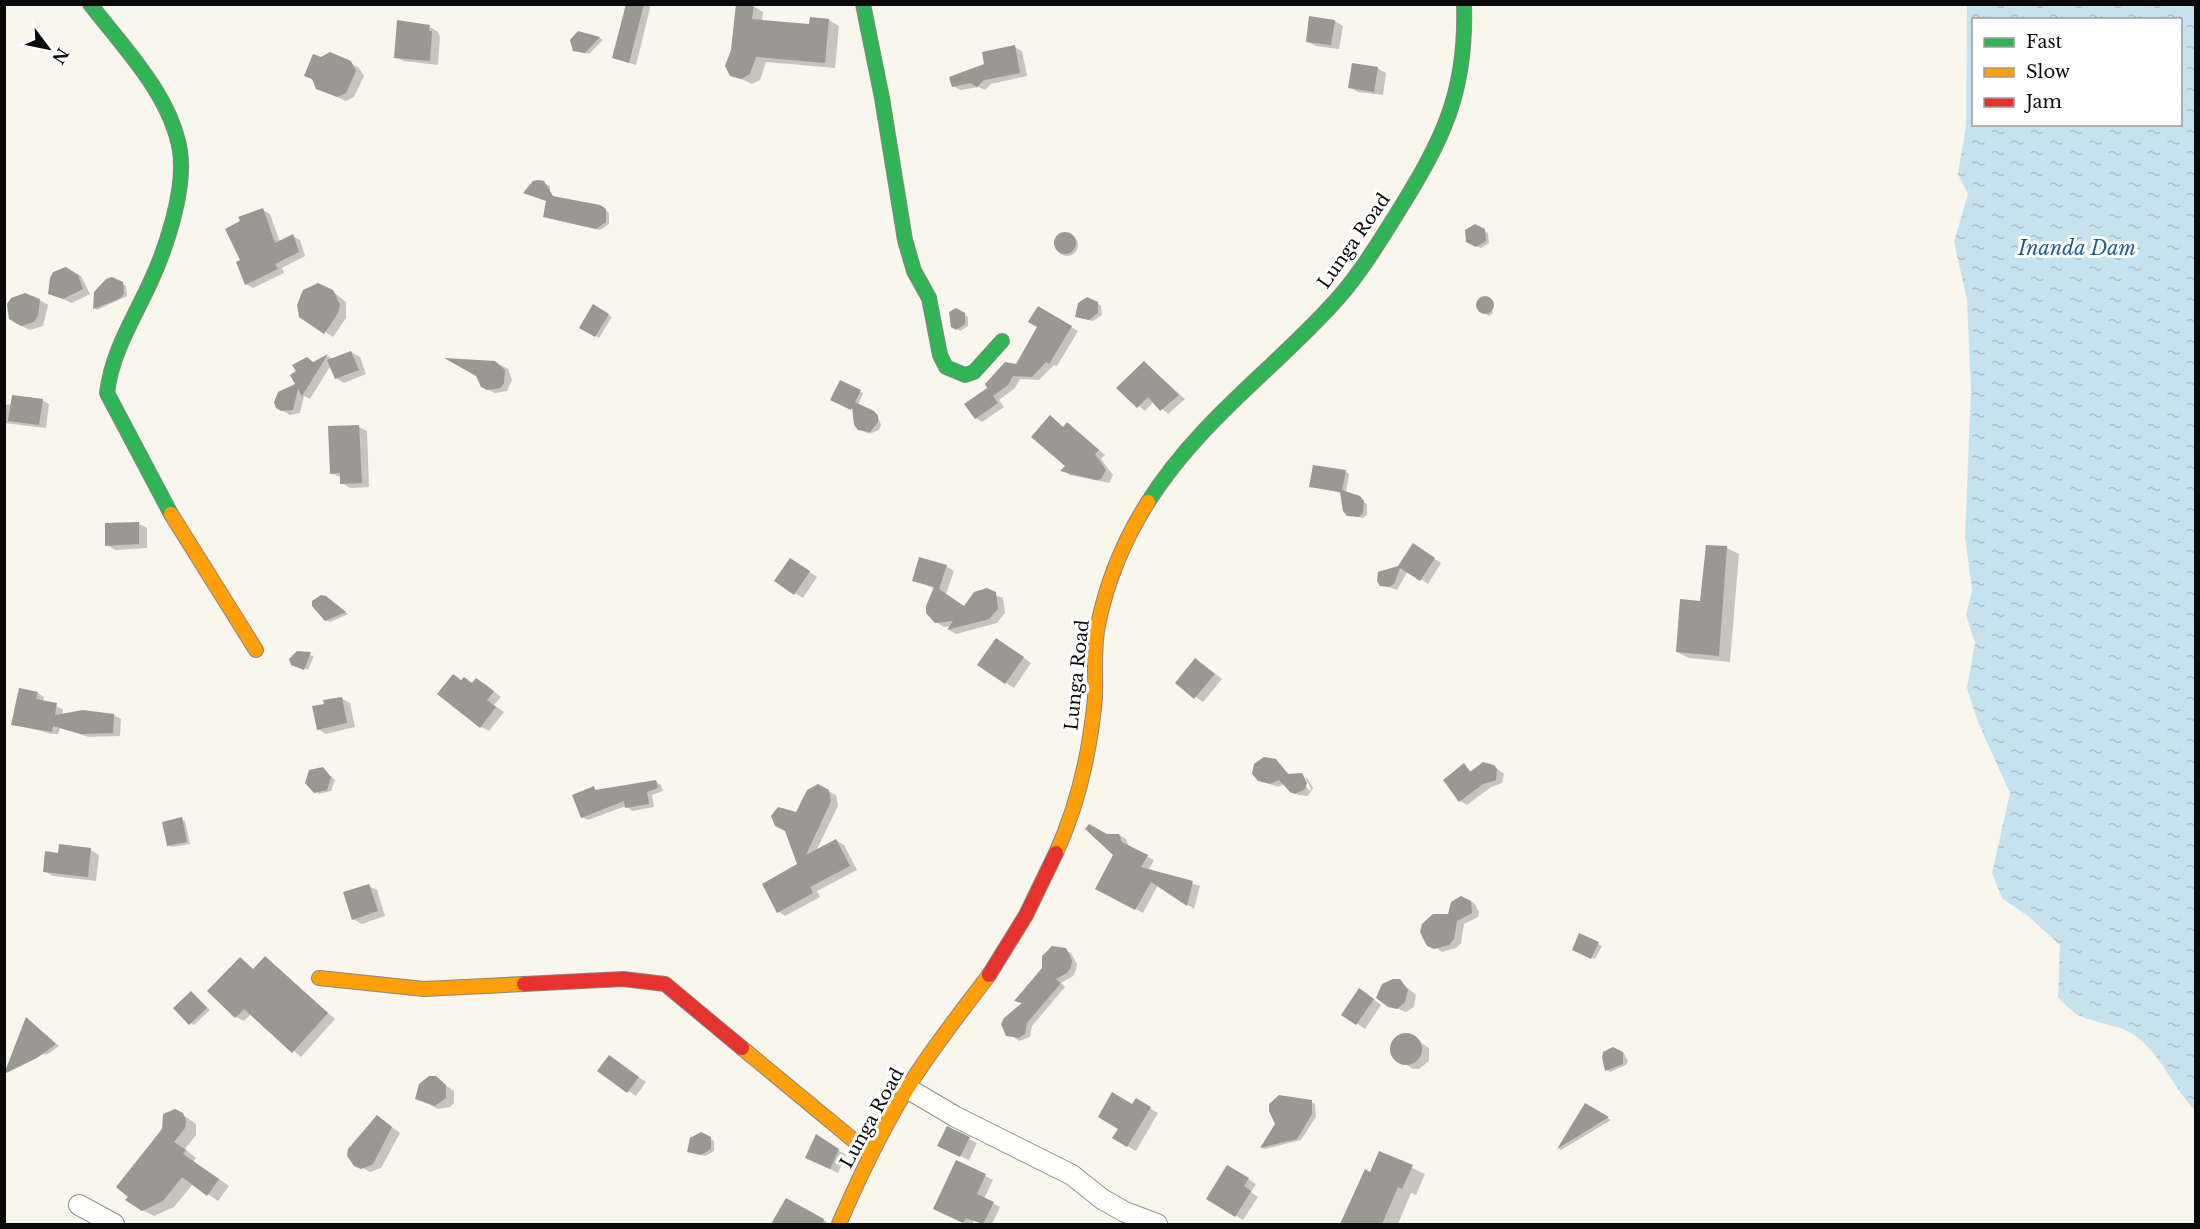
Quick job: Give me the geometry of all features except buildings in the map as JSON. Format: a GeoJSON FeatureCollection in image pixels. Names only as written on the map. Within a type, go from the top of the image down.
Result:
{"type":"FeatureCollection","features":[{"type":"Feature","properties":{"kind":"street"},"geometry":{"type":"LineString","coordinates":[[90,4],[166,110],[180,152],[176,197],[165,247],[109,369],[107,393],[183,537],[256,650]]}},
{"type":"Feature","properties":{"kind":"street"},"geometry":{"type":"LineString","coordinates":[[863,4],[882,98],[905,240],[914,271],[929,298],[940,355],[946,367],[965,375],[974,372],[986,362],[1002,340]]}},
{"type":"Feature","properties":{"kind":"street","name":"Lunga Road"},"geometry":{"type":"LineString","coordinates":[[839,1224],[868,1153],[907,1088],[1003,954],[1029,910],[1059,846],[1076,804],[1084,763],[1094,702],[1097,630],[1112,570],[1136,518],[1172,465],[1201,431],[1331,305],[1375,250],[1427,164],[1450,117],[1462,70],[1464,4]]}},
{"type":"Feature","properties":{"kind":"street"},"geometry":{"type":"LineString","coordinates":[[320,978],[424,989],[595,980],[665,984],[868,1153]]}},
{"type":"Feature","properties":{"kind":"street"},"geometry":{"type":"LineString","coordinates":[[907,1088],[956,1117],[1072,1175],[1102,1199],[1125,1212],[1157,1224]]}},
{"type":"Feature","properties":{"kind":"street"},"geometry":{"type":"LineString","coordinates":[[79,1205],[114,1224]]}},
{"type":"Feature","properties":{"kind":"water","name":"Inanda Dam"},"geometry":{"type":"Polygon","coordinates":[[[1967,5],[2195,5],[2195,1110],[2154,1053],[2137,1037],[2123,1029],[2080,1016],[2058,998],[2060,945],[2028,916],[2002,898],[1992,873],[2010,793],[1978,722],[1967,688],[1975,643],[1966,615],[1972,590],[1965,537],[1971,390],[1967,299],[1954,242],[1968,194],[1958,174],[1966,126],[1967,5]]]}},
{"type":"Feature","properties":{"kind":"traffic: fast"},"geometry":{"type":"LineString","coordinates":[[90,4],[131,55],[156,91],[167,110],[180,151],[180,183],[168,236],[156,269],[118,350],[107,393],[171,514]]}},
{"type":"Feature","properties":{"kind":"traffic: fast"},"geometry":{"type":"LineString","coordinates":[[863,4],[882,98],[905,240],[914,271],[929,298],[940,355],[946,367],[965,375],[974,372],[1002,341]]}},
{"type":"Feature","properties":{"kind":"traffic: fast"},"geometry":{"type":"LineString","coordinates":[[1148,502],[1168,473],[1211,423],[1339,297],[1381,239],[1426,163],[1448,116],[1461,65],[1464,4]]}},
{"type":"Feature","properties":{"kind":"traffic: slow"},"geometry":{"type":"LineString","coordinates":[[1056,853],[1077,797],[1090,738],[1095,698],[1096,634],[1106,593],[1117,561],[1148,502]]}},
{"type":"Feature","properties":{"kind":"traffic: slow"},"geometry":{"type":"LineString","coordinates":[[171,514],[256,650]]}},
{"type":"Feature","properties":{"kind":"traffic: slow"},"geometry":{"type":"LineString","coordinates":[[839,1224],[874,1148],[904,1094],[933,1050],[989,975]]}},
{"type":"Feature","properties":{"kind":"traffic: slow"},"geometry":{"type":"LineString","coordinates":[[319,978],[424,989],[524,984]]}},
{"type":"Feature","properties":{"kind":"traffic: slow"},"geometry":{"type":"LineString","coordinates":[[742,1048],[869,1153]]}},
{"type":"Feature","properties":{"kind":"traffic: jam"},"geometry":{"type":"LineString","coordinates":[[989,975],[1026,915],[1056,853]]}},
{"type":"Feature","properties":{"kind":"traffic: jam"},"geometry":{"type":"LineString","coordinates":[[524,984],[623,979],[665,984],[742,1048]]}}]}
